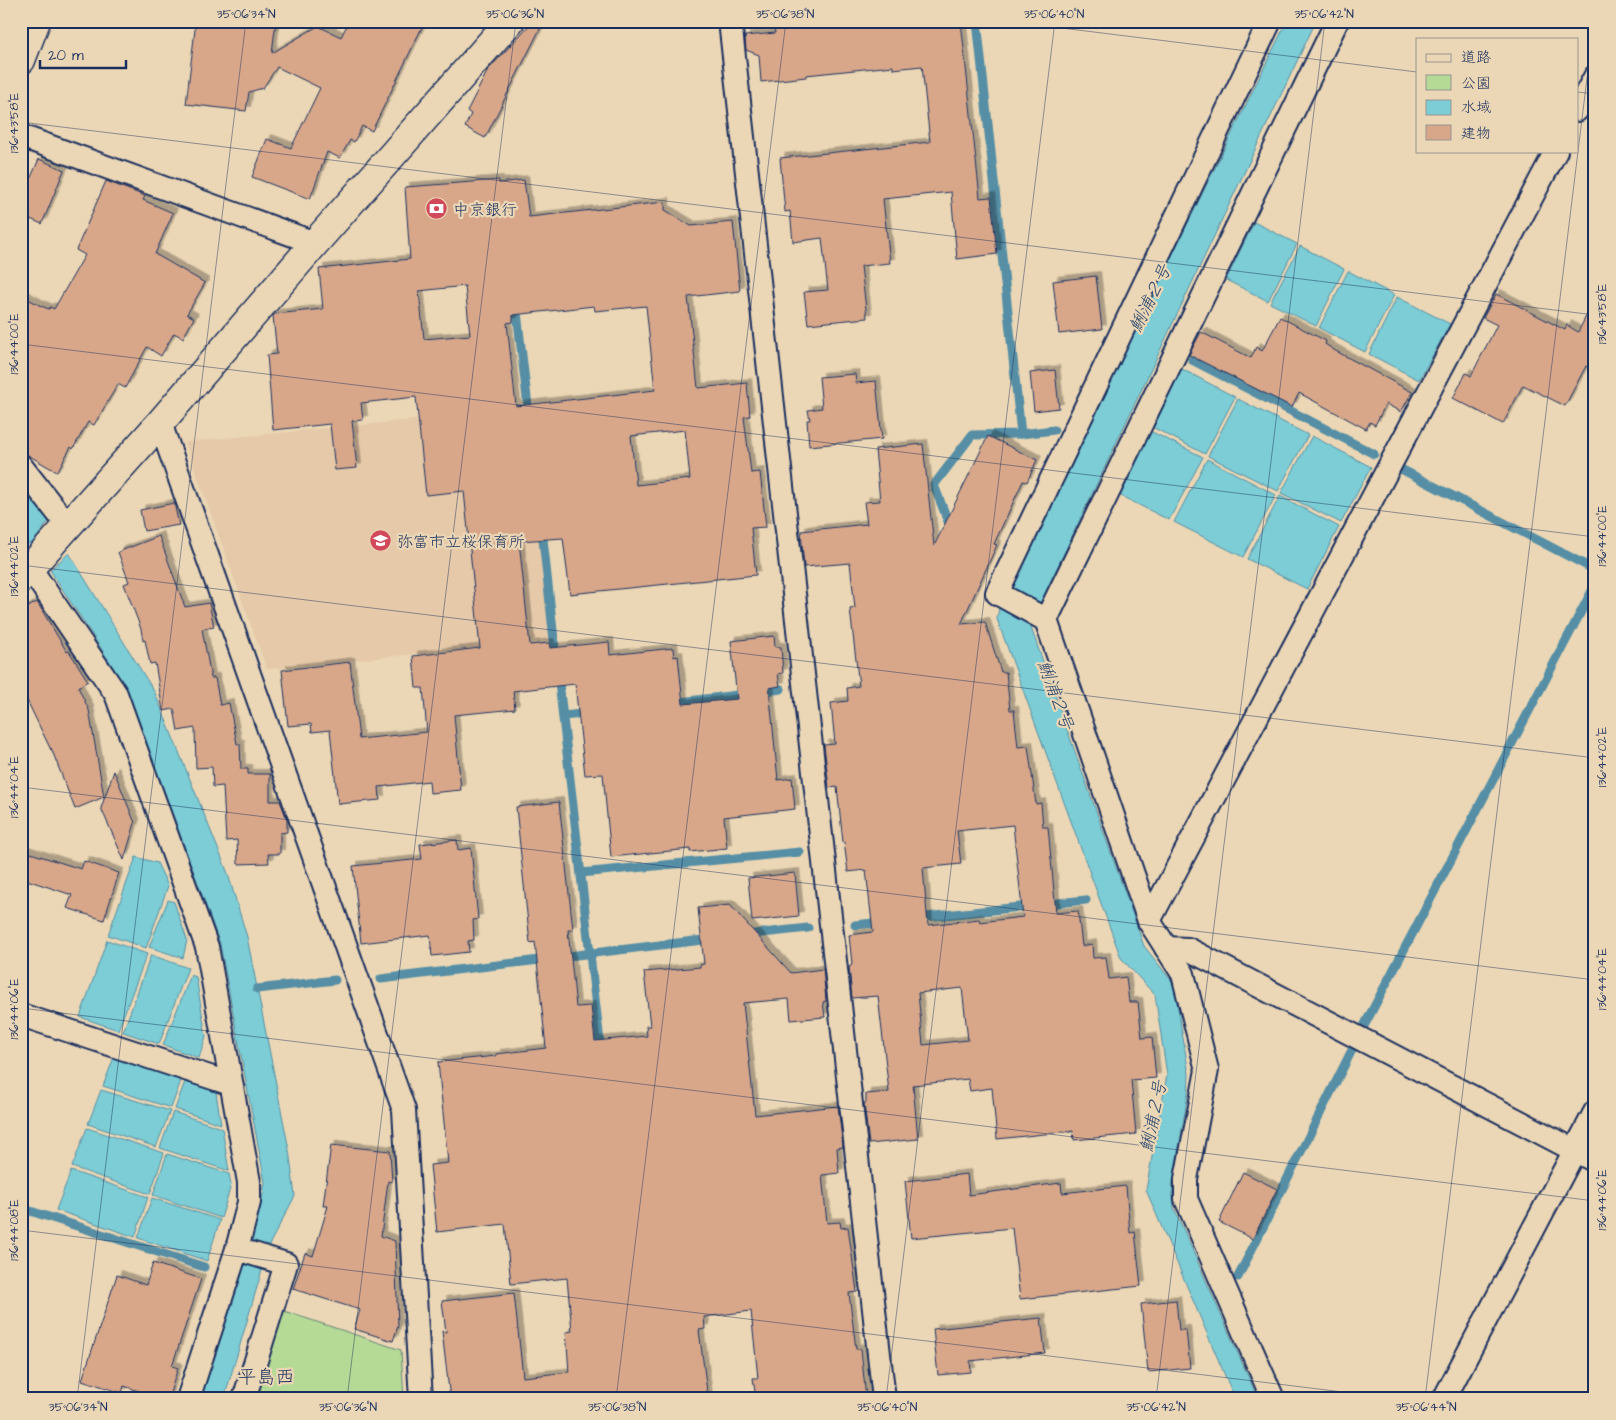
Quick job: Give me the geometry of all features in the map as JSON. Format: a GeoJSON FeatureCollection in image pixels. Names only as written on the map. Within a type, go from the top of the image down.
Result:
{"type":"FeatureCollection","features":[{"type":"Feature","properties":{"kind":"street"},"geometry":{"type":"LineString","coordinates":[[21,60],[36,21]]}},
{"type":"Feature","properties":{"kind":"street"},"geometry":{"type":"LineString","coordinates":[[188,1399],[237,1249],[249,1202],[249,1182],[207,947],[116,694],[26,573],[160,423],[314,243],[510,21]]}},
{"type":"Feature","properties":{"kind":"street"},"geometry":{"type":"LineString","coordinates":[[730,21],[884,1399]]}},
{"type":"Feature","properties":{"kind":"street"},"geometry":{"type":"LineString","coordinates":[[1270,21],[997,593],[1046,620],[1149,921],[1183,974],[1207,1070],[1186,1179],[1186,1199],[1273,1399]]}},
{"type":"Feature","properties":{"kind":"street"},"geometry":{"type":"LineString","coordinates":[[1046,620],[1336,21]]}},
{"type":"Feature","properties":{"kind":"street"},"geometry":{"type":"LineString","coordinates":[[1578,108],[1595,77]]}},
{"type":"Feature","properties":{"kind":"street"},"geometry":{"type":"LineString","coordinates":[[21,136],[314,243]]}},
{"type":"Feature","properties":{"kind":"street"},"geometry":{"type":"LineString","coordinates":[[1149,921],[1555,152]]}},
{"type":"Feature","properties":{"kind":"street"},"geometry":{"type":"LineString","coordinates":[[160,423],[404,1110],[421,1399]]}},
{"type":"Feature","properties":{"kind":"street"},"geometry":{"type":"LineString","coordinates":[[21,466],[68,526]]}},
{"type":"Feature","properties":{"kind":"street"},"geometry":{"type":"LineString","coordinates":[[1166,948],[1188,949],[1595,1161]]}},
{"type":"Feature","properties":{"kind":"street"},"geometry":{"type":"LineString","coordinates":[[21,1015],[231,1084]]}},
{"type":"Feature","properties":{"kind":"street"},"geometry":{"type":"LineString","coordinates":[[1444,1399],[1595,1112]]}},
{"type":"Feature","properties":{"kind":"street"},"geometry":{"type":"LineString","coordinates":[[237,1249],[286,1264],[244,1399]]}},
{"type":"Feature","properties":{"kind":"shaded area","name":"弥富市立桜保育所"},"geometry":{"type":"Polygon","coordinates":[[[527,409],[553,640],[267,669],[185,442],[527,409]]]}},
{"type":"Feature","properties":{"kind":"green space"},"geometry":{"type":"Polygon","coordinates":[[[281,1310],[401,1350],[404,1399],[253,1399],[281,1310]]]}},
{"type":"Feature","properties":{"kind":"water"},"geometry":{"type":"Polygon","coordinates":[[[1287,21],[1316,21],[1030,625],[1144,946],[1174,984],[1189,1074],[1188,1094],[1172,1187],[1174,1208],[1258,1399],[1235,1399],[1146,1190],[1167,1075],[1155,995],[1121,958],[997,619],[999,608],[1287,21]]]}},
{"type":"Feature","properties":{"kind":"water"},"geometry":{"type":"Polygon","coordinates":[[[1254,222],[1297,244],[1268,301],[1226,280],[1254,222]]]}},
{"type":"Feature","properties":{"kind":"water"},"geometry":{"type":"Polygon","coordinates":[[[1300,246],[1344,269],[1316,326],[1270,303],[1300,246]]]}},
{"type":"Feature","properties":{"kind":"water"},"geometry":{"type":"Polygon","coordinates":[[[1348,271],[1394,295],[1365,352],[1319,328],[1348,271]]]}},
{"type":"Feature","properties":{"kind":"water"},"geometry":{"type":"Polygon","coordinates":[[[1397,297],[1450,324],[1419,380],[1369,354],[1397,297]]]}},
{"type":"Feature","properties":{"kind":"water"},"geometry":{"type":"Polygon","coordinates":[[[1180,368],[1235,397],[1205,454],[1152,427],[1180,368]]]}},
{"type":"Feature","properties":{"kind":"water"},"geometry":{"type":"Polygon","coordinates":[[[1238,399],[1308,435],[1278,491],[1208,456],[1238,399]]]}},
{"type":"Feature","properties":{"kind":"water"},"geometry":{"type":"Polygon","coordinates":[[[1150,431],[1203,457],[1169,520],[1119,495],[1150,431]]]}},
{"type":"Feature","properties":{"kind":"water"},"geometry":{"type":"Polygon","coordinates":[[[1312,436],[1371,467],[1341,523],[1281,493],[1312,436]]]}},
{"type":"Feature","properties":{"kind":"water"},"geometry":{"type":"Polygon","coordinates":[[[1207,459],[1276,495],[1243,557],[1174,522],[1207,459]]]}},
{"type":"Feature","properties":{"kind":"water"},"geometry":{"type":"Polygon","coordinates":[[[21,484],[49,521],[30,546],[21,532],[21,484]]]}},
{"type":"Feature","properties":{"kind":"water"},"geometry":{"type":"Polygon","coordinates":[[[1280,496],[1339,527],[1307,589],[1247,559],[1280,496]]]}},
{"type":"Feature","properties":{"kind":"water"},"geometry":{"type":"Polygon","coordinates":[[[69,553],[155,693],[227,871],[247,937],[289,1150],[295,1196],[270,1243],[224,1399],[200,1399],[262,1201],[265,1182],[220,944],[126,687],[50,570],[69,553]]]}},
{"type":"Feature","properties":{"kind":"water"},"geometry":{"type":"Polygon","coordinates":[[[136,857],[157,863],[168,886],[146,948],[108,935],[136,857]]]}},
{"type":"Feature","properties":{"kind":"water"},"geometry":{"type":"Polygon","coordinates":[[[168,900],[174,902],[187,940],[183,958],[149,947],[168,900]]]}},
{"type":"Feature","properties":{"kind":"water"},"geometry":{"type":"Polygon","coordinates":[[[107,940],[147,954],[118,1030],[80,1017],[107,940]]]}},
{"type":"Feature","properties":{"kind":"water"},"geometry":{"type":"Polygon","coordinates":[[[151,955],[188,968],[159,1044],[123,1032],[151,955]]]}},
{"type":"Feature","properties":{"kind":"water"},"geometry":{"type":"Polygon","coordinates":[[[191,975],[196,977],[206,1036],[199,1058],[163,1045],[191,975]]]}},
{"type":"Feature","properties":{"kind":"water"},"geometry":{"type":"Polygon","coordinates":[[[116,1052],[183,1075],[171,1108],[103,1086],[116,1052]]]}},
{"type":"Feature","properties":{"kind":"water"},"geometry":{"type":"Polygon","coordinates":[[[187,1076],[215,1086],[221,1124],[175,1109],[187,1076]]]}},
{"type":"Feature","properties":{"kind":"water"},"geometry":{"type":"Polygon","coordinates":[[[101,1090],[170,1111],[156,1147],[88,1124],[101,1090]]]}},
{"type":"Feature","properties":{"kind":"water"},"geometry":{"type":"Polygon","coordinates":[[[173,1112],[222,1128],[229,1171],[160,1148],[173,1112]]]}},
{"type":"Feature","properties":{"kind":"water"},"geometry":{"type":"Polygon","coordinates":[[[87,1128],[164,1153],[150,1194],[72,1167],[87,1128]]]}},
{"type":"Feature","properties":{"kind":"water"},"geometry":{"type":"Polygon","coordinates":[[[167,1154],[229,1174],[231,1185],[221,1218],[153,1195],[167,1154]]]}},
{"type":"Feature","properties":{"kind":"water"},"geometry":{"type":"Polygon","coordinates":[[[71,1171],[148,1197],[135,1237],[56,1210],[71,1171]]]}},
{"type":"Feature","properties":{"kind":"water"},"geometry":{"type":"Polygon","coordinates":[[[152,1198],[220,1220],[207,1261],[138,1238],[152,1198]]]}},
{"type":"Feature","properties":{"kind":"building"},"geometry":{"type":"Polygon","coordinates":[[[196,21],[276,21],[272,53],[318,26],[341,37],[349,21],[425,21],[372,131],[362,126],[354,142],[350,140],[340,158],[327,152],[310,199],[252,177],[267,139],[291,148],[320,88],[277,67],[263,88],[249,92],[246,111],[186,104],[196,21]]]}},
{"type":"Feature","properties":{"kind":"building"},"geometry":{"type":"Polygon","coordinates":[[[533,21],[544,21],[485,138],[465,127],[471,114],[467,111],[488,70],[533,21]]]}},
{"type":"Feature","properties":{"kind":"building"},"geometry":{"type":"Polygon","coordinates":[[[773,21],[961,21],[980,198],[991,197],[997,254],[957,259],[951,192],[883,199],[890,263],[861,266],[867,318],[808,324],[804,292],[828,290],[822,238],[793,242],[790,211],[785,212],[780,158],[930,142],[922,66],[893,69],[893,66],[806,75],[806,77],[761,82],[759,55],[746,50],[745,36],[775,33],[773,21]]]}},
{"type":"Feature","properties":{"kind":"building"},"geometry":{"type":"Polygon","coordinates":[[[39,159],[64,170],[42,224],[21,215],[21,200],[39,159]]]}},
{"type":"Feature","properties":{"kind":"building"},"geometry":{"type":"Polygon","coordinates":[[[499,180],[499,183],[524,180],[529,217],[665,202],[665,210],[691,226],[733,222],[740,291],[688,297],[698,388],[747,383],[750,416],[744,417],[751,473],[760,472],[766,527],[751,528],[756,575],[570,594],[563,538],[519,541],[530,645],[549,643],[550,648],[609,642],[610,655],[673,648],[674,657],[678,656],[683,704],[737,699],[731,641],[774,636],[775,647],[781,647],[783,673],[778,674],[780,686],[769,688],[778,780],[792,778],[795,809],[724,817],[727,848],[690,852],[690,849],[611,857],[603,774],[585,775],[575,684],[513,691],[515,709],[454,715],[461,790],[430,793],[429,781],[379,787],[380,800],[338,804],[330,730],[312,732],[311,724],[288,726],[282,670],[350,662],[359,739],[427,732],[423,688],[416,688],[413,656],[480,648],[464,491],[426,495],[416,397],[361,403],[363,420],[352,421],[357,468],[335,470],[330,424],[273,430],[267,355],[277,354],[273,316],[275,314],[323,309],[319,269],[410,259],[405,187],[499,180]],[[465,286],[419,291],[424,339],[470,335],[465,286]],[[594,306],[513,315],[513,322],[507,323],[516,406],[655,390],[646,306],[595,311],[594,306]],[[685,430],[631,436],[636,485],[690,479],[685,430]]]}},
{"type":"Feature","properties":{"kind":"building"},"geometry":{"type":"Polygon","coordinates":[[[106,181],[145,196],[143,200],[173,213],[155,254],[205,283],[187,314],[194,318],[183,338],[174,333],[161,356],[147,347],[125,388],[118,384],[94,425],[88,422],[57,472],[21,451],[21,295],[41,306],[54,309],[85,255],[76,250],[106,181]]]}},
{"type":"Feature","properties":{"kind":"building"},"geometry":{"type":"Polygon","coordinates":[[[1096,276],[1102,329],[1059,334],[1053,281],[1096,276]]]}},
{"type":"Feature","properties":{"kind":"building"},"geometry":{"type":"Polygon","coordinates":[[[1496,294],[1565,330],[1567,325],[1578,332],[1595,299],[1595,371],[1586,366],[1565,406],[1523,385],[1503,424],[1453,398],[1466,373],[1471,376],[1497,325],[1483,318],[1496,294]]]}},
{"type":"Feature","properties":{"kind":"building"},"geometry":{"type":"Polygon","coordinates":[[[1280,317],[1326,341],[1325,344],[1334,350],[1412,392],[1401,412],[1386,404],[1375,425],[1370,422],[1366,429],[1299,393],[1292,407],[1189,355],[1201,332],[1251,358],[1256,347],[1262,351],[1280,317]]]}},
{"type":"Feature","properties":{"kind":"building"},"geometry":{"type":"Polygon","coordinates":[[[1055,370],[1059,408],[1034,411],[1030,373],[1055,370]]]}},
{"type":"Feature","properties":{"kind":"building"},"geometry":{"type":"Polygon","coordinates":[[[855,374],[856,383],[876,381],[882,439],[809,446],[807,420],[810,420],[808,410],[822,408],[819,377],[855,374]]]}},
{"type":"Feature","properties":{"kind":"building"},"geometry":{"type":"Polygon","coordinates":[[[988,436],[1037,460],[1027,482],[1023,481],[994,544],[997,545],[961,624],[985,622],[1001,672],[1006,672],[1010,710],[1014,710],[1018,747],[1028,746],[1036,804],[1041,803],[1043,827],[1048,827],[1056,913],[1078,911],[1082,946],[1092,944],[1093,958],[1106,957],[1109,979],[1126,977],[1129,1002],[1138,1002],[1142,1038],[1152,1037],[1156,1078],[1131,1080],[1136,1134],[1074,1140],[1073,1131],[997,1139],[992,1088],[970,1091],[968,1079],[913,1085],[918,1139],[869,1144],[864,1103],[866,1103],[866,1094],[889,1092],[878,996],[852,998],[849,967],[852,964],[849,935],[873,932],[866,870],[848,872],[837,787],[829,788],[824,745],[835,744],[831,703],[848,701],[847,688],[859,686],[850,609],[855,608],[850,563],[804,567],[801,531],[867,524],[864,502],[880,501],[875,449],[923,444],[934,546],[988,436]],[[1013,825],[957,831],[961,864],[923,868],[928,925],[979,919],[980,922],[1023,917],[1013,825]],[[962,988],[918,993],[923,1045],[968,1040],[962,988]]]}},
{"type":"Feature","properties":{"kind":"building"},"geometry":{"type":"Polygon","coordinates":[[[174,503],[179,525],[144,531],[140,510],[174,503]]]}},
{"type":"Feature","properties":{"kind":"building"},"geometry":{"type":"Polygon","coordinates":[[[159,536],[185,607],[209,603],[214,627],[202,629],[211,678],[215,678],[220,705],[229,703],[237,744],[240,744],[241,769],[248,769],[248,774],[270,774],[270,801],[280,801],[287,819],[287,832],[280,833],[280,854],[268,854],[269,863],[238,864],[237,840],[226,841],[223,786],[213,787],[212,767],[196,768],[195,728],[178,731],[174,709],[163,711],[155,663],[150,664],[145,640],[143,641],[141,629],[124,584],[129,582],[118,552],[159,536]]]}},
{"type":"Feature","properties":{"kind":"building"},"geometry":{"type":"Polygon","coordinates":[[[37,602],[67,652],[69,651],[88,681],[78,687],[89,710],[104,797],[75,809],[51,748],[51,750],[21,688],[21,611],[37,602]]]}},
{"type":"Feature","properties":{"kind":"building"},"geometry":{"type":"Polygon","coordinates":[[[114,771],[135,823],[124,860],[101,808],[114,771]]]}},
{"type":"Feature","properties":{"kind":"building"},"geometry":{"type":"Polygon","coordinates":[[[559,802],[573,930],[568,930],[576,1007],[591,1006],[595,1041],[647,1036],[646,1026],[650,1026],[644,972],[700,967],[700,965],[704,964],[698,908],[730,905],[791,973],[823,969],[826,1001],[823,1002],[825,1017],[791,1020],[789,999],[743,1003],[755,1115],[838,1106],[843,1147],[837,1148],[839,1173],[822,1175],[827,1223],[840,1222],[841,1228],[848,1227],[857,1292],[849,1293],[856,1349],[861,1349],[866,1399],[756,1399],[753,1378],[758,1378],[751,1311],[704,1317],[705,1329],[699,1330],[708,1399],[450,1399],[442,1331],[446,1332],[442,1301],[514,1293],[523,1377],[569,1372],[566,1332],[572,1331],[567,1278],[511,1284],[505,1224],[437,1232],[430,1165],[448,1163],[438,1062],[496,1056],[496,1054],[546,1048],[535,942],[530,943],[516,807],[559,802]]]}},
{"type":"Feature","properties":{"kind":"building"},"geometry":{"type":"Polygon","coordinates":[[[457,840],[458,850],[471,848],[478,919],[473,920],[474,940],[468,941],[469,952],[432,956],[430,935],[361,943],[353,866],[422,859],[420,844],[457,840]]]}},
{"type":"Feature","properties":{"kind":"building"},"geometry":{"type":"Polygon","coordinates":[[[21,850],[81,869],[84,861],[119,873],[104,920],[67,908],[72,895],[21,878],[21,850]]]}},
{"type":"Feature","properties":{"kind":"building"},"geometry":{"type":"Polygon","coordinates":[[[795,873],[799,916],[752,921],[748,878],[795,873]]]}},
{"type":"Feature","properties":{"kind":"building"},"geometry":{"type":"Polygon","coordinates":[[[331,1145],[390,1151],[392,1182],[388,1181],[381,1236],[395,1241],[398,1326],[393,1341],[354,1329],[360,1310],[293,1289],[305,1253],[313,1256],[328,1206],[323,1206],[331,1145]]]}},
{"type":"Feature","properties":{"kind":"building"},"geometry":{"type":"Polygon","coordinates":[[[1243,1172],[1277,1189],[1253,1239],[1219,1222],[1243,1172]]]}},
{"type":"Feature","properties":{"kind":"building"},"geometry":{"type":"Polygon","coordinates":[[[967,1174],[969,1195],[1061,1183],[1062,1193],[1126,1186],[1130,1233],[1135,1232],[1141,1286],[1020,1299],[1012,1228],[911,1238],[905,1181],[967,1174]]]}},
{"type":"Feature","properties":{"kind":"building"},"geometry":{"type":"Polygon","coordinates":[[[153,1263],[201,1279],[172,1366],[178,1368],[168,1399],[124,1386],[122,1393],[82,1380],[117,1275],[146,1285],[153,1263]]]}},
{"type":"Feature","properties":{"kind":"building"},"geometry":{"type":"Polygon","coordinates":[[[1176,1300],[1179,1330],[1186,1330],[1190,1368],[1148,1372],[1141,1304],[1176,1300]]]}},
{"type":"Feature","properties":{"kind":"building"},"geometry":{"type":"Polygon","coordinates":[[[1041,1318],[1045,1353],[970,1361],[971,1372],[938,1375],[933,1329],[1041,1318]]]}},
{"type":"Feature","properties":{"kind":"waterway"},"geometry":{"type":"LineString","coordinates":[[977,21],[1021,434]]}},
{"type":"Feature","properties":{"kind":"waterway"},"geometry":{"type":"LineString","coordinates":[[516,304],[529,415]]}},
{"type":"Feature","properties":{"kind":"waterway"},"geometry":{"type":"LineString","coordinates":[[1192,360],[1374,454]]}},
{"type":"Feature","properties":{"kind":"waterway"},"geometry":{"type":"LineString","coordinates":[[951,529],[934,485],[972,435],[1021,434],[1054,430]]}},
{"type":"Feature","properties":{"kind":"waterway"},"geometry":{"type":"LineString","coordinates":[[1401,469],[1595,570]]}},
{"type":"Feature","properties":{"kind":"waterway"},"geometry":{"type":"LineString","coordinates":[[542,530],[556,658]]}},
{"type":"Feature","properties":{"kind":"waterway"},"geometry":{"type":"LineString","coordinates":[[1363,1028],[1595,585]]}},
{"type":"Feature","properties":{"kind":"waterway"},"geometry":{"type":"LineString","coordinates":[[558,674],[601,1051]]}},
{"type":"Feature","properties":{"kind":"waterway"},"geometry":{"type":"LineString","coordinates":[[759,692],[781,689]]}},
{"type":"Feature","properties":{"kind":"waterway"},"geometry":{"type":"LineString","coordinates":[[672,703],[746,694]]}},
{"type":"Feature","properties":{"kind":"waterway"},"geometry":{"type":"LineString","coordinates":[[563,716],[590,713]]}},
{"type":"Feature","properties":{"kind":"waterway"},"geometry":{"type":"LineString","coordinates":[[581,873],[800,852]]}},
{"type":"Feature","properties":{"kind":"waterway"},"geometry":{"type":"LineString","coordinates":[[917,918],[1086,900]]}},
{"type":"Feature","properties":{"kind":"waterway"},"geometry":{"type":"LineString","coordinates":[[855,925],[882,922]]}},
{"type":"Feature","properties":{"kind":"waterway"},"geometry":{"type":"LineString","coordinates":[[744,935],[808,928]]}},
{"type":"Feature","properties":{"kind":"waterway"},"geometry":{"type":"LineString","coordinates":[[560,957],[711,939]]}},
{"type":"Feature","properties":{"kind":"waterway"},"geometry":{"type":"LineString","coordinates":[[381,979],[548,959]]}},
{"type":"Feature","properties":{"kind":"waterway"},"geometry":{"type":"LineString","coordinates":[[257,989],[335,980]]}},
{"type":"Feature","properties":{"kind":"waterway"},"geometry":{"type":"LineString","coordinates":[[1238,1277],[1354,1046]]}},
{"type":"Feature","properties":{"kind":"waterway"},"geometry":{"type":"LineString","coordinates":[[21,1208],[204,1267]]}},
{"type":"Feature","properties":{"kind":"place","name":"中京銀行"},"geometry":{"type":"Point","coordinates":[437,209]}},
{"type":"Feature","properties":{"kind":"place","name":"弥富市立桜保育所"},"geometry":{"type":"Point","coordinates":[381,541]}},
{"type":"Feature","properties":{"kind":"district","name":"平島西"},"geometry":{"type":"Point","coordinates":[266,1376]}},
{"type":"Feature","properties":{"kind":"water label","name":"鯏浦２号"},"geometry":{"type":"Point","coordinates":[1150,298]}},
{"type":"Feature","properties":{"kind":"water label","name":"鯏浦２号"},"geometry":{"type":"Point","coordinates":[1056,695]}},
{"type":"Feature","properties":{"kind":"water label","name":"鯏浦２号"},"geometry":{"type":"Point","coordinates":[1153,1116]}}]}
